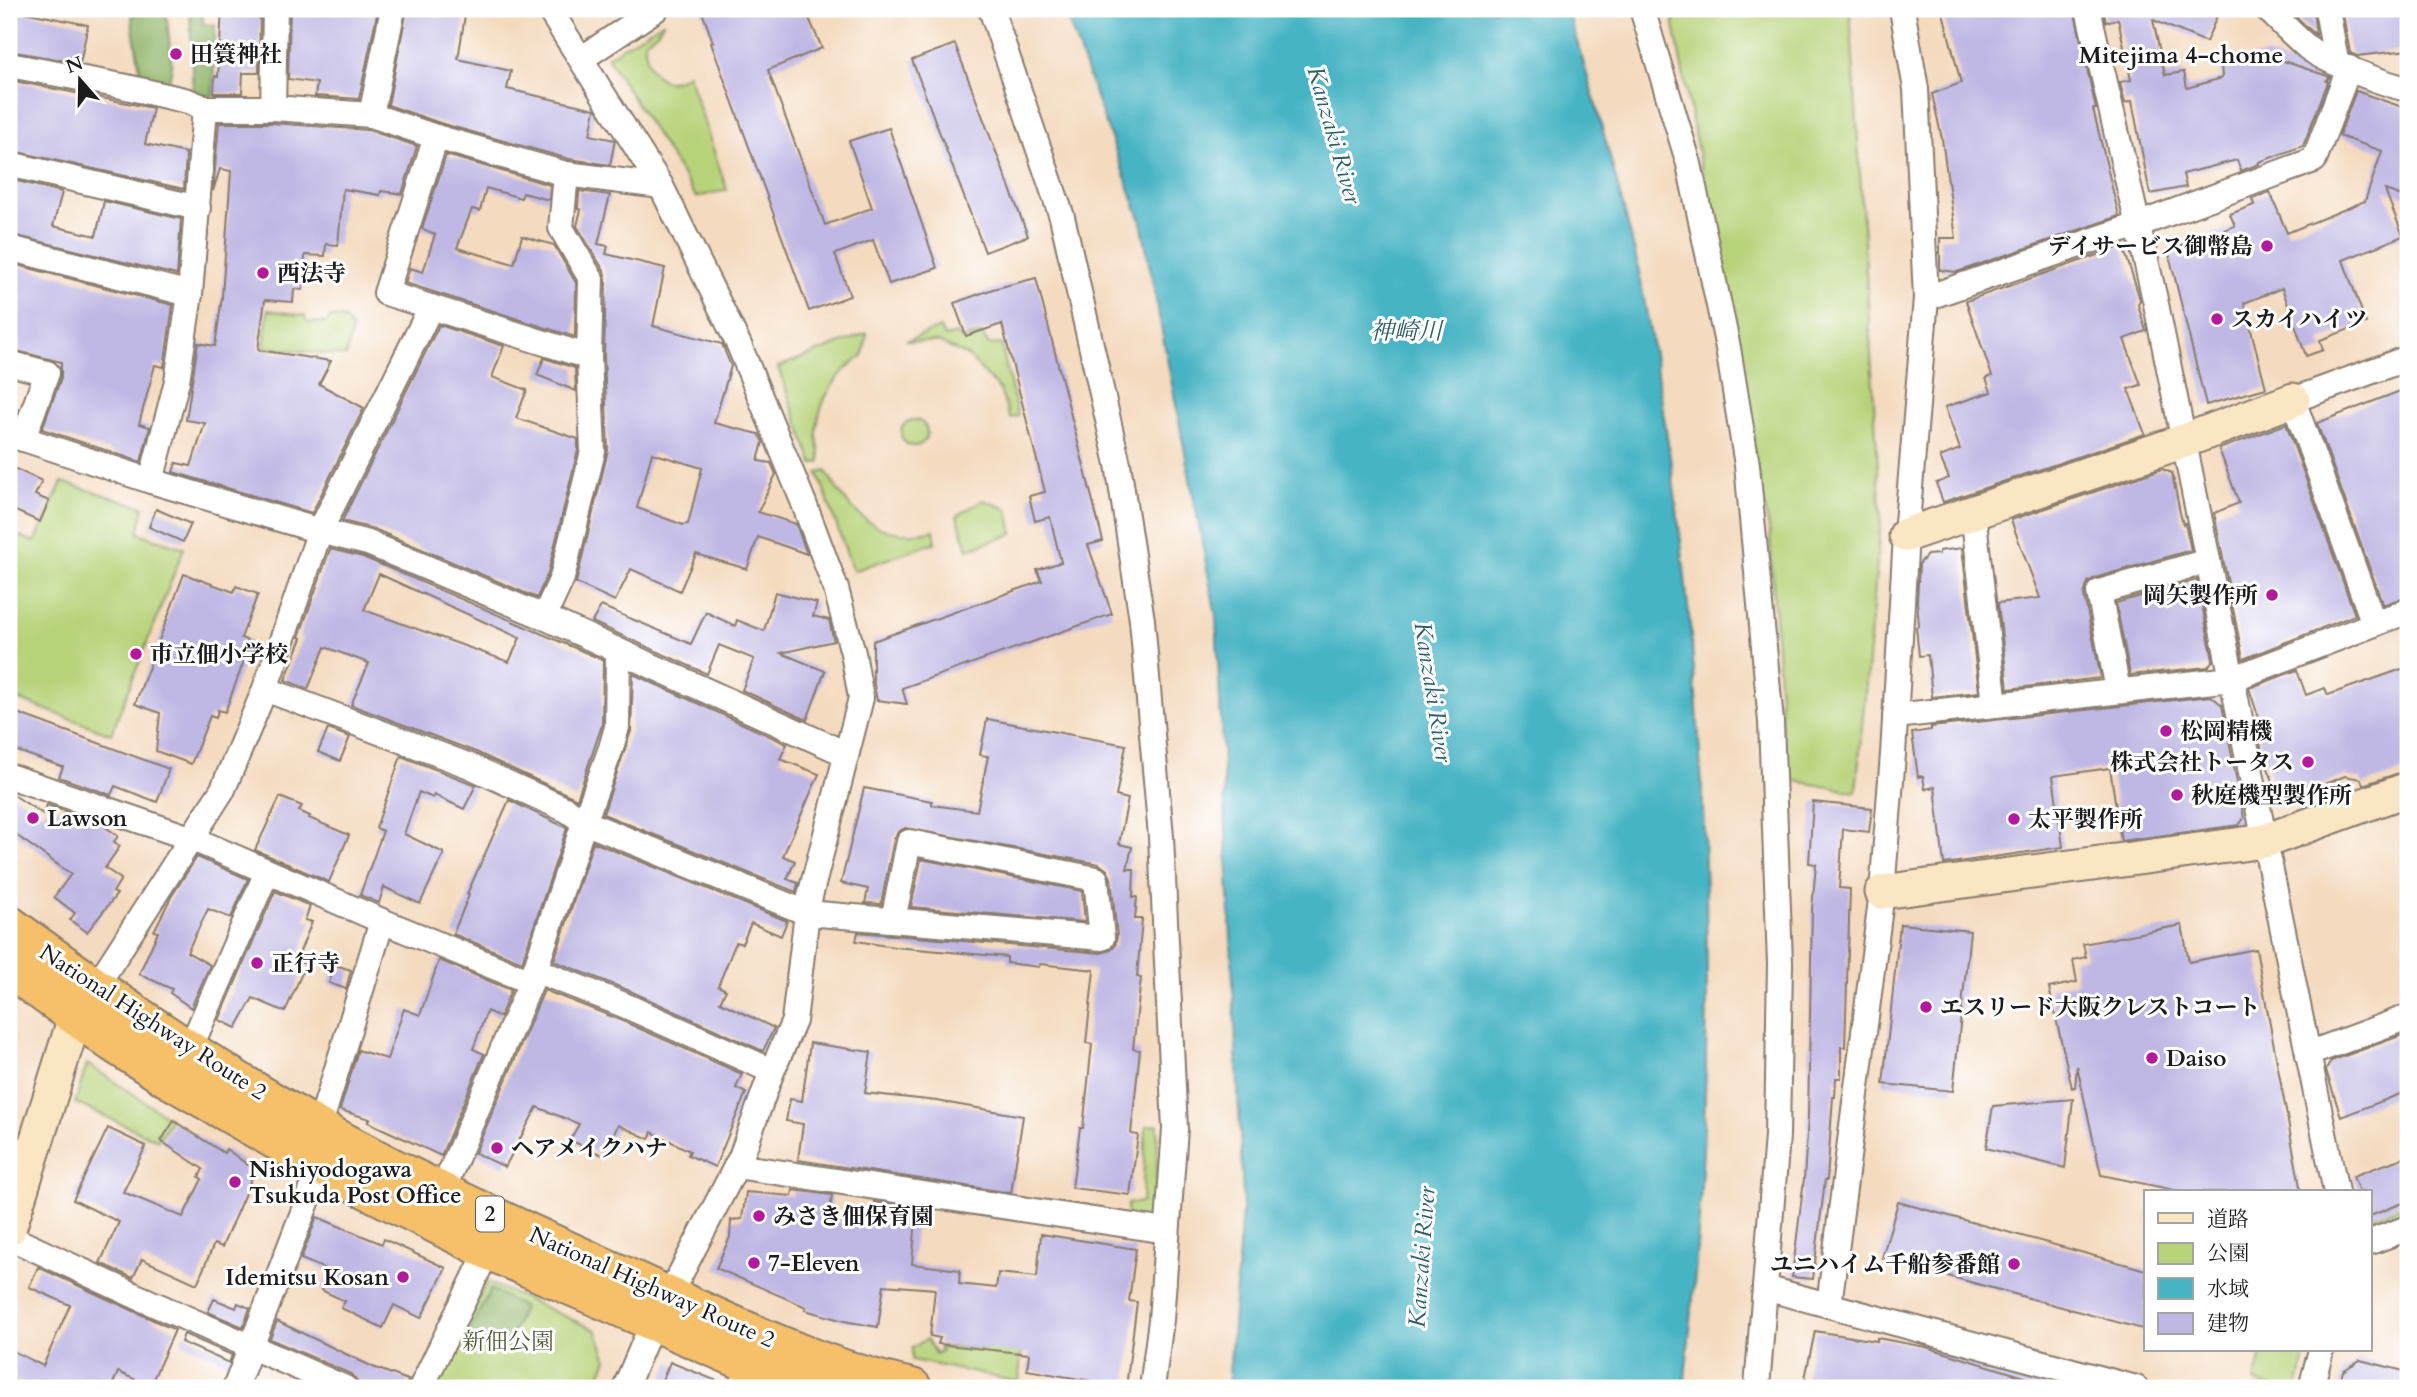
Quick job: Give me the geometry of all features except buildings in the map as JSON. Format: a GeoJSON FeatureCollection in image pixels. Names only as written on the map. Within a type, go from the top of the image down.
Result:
{"type":"FeatureCollection","features":[{"type":"Feature","properties":{"kind":"highway","name":"National Highway Route 2"},"geometry":{"type":"LineString","coordinates":[[9,925],[85,1002],[168,1078],[321,1166],[488,1250],[900,1387]]}},
{"type":"Feature","properties":{"kind":"highway","name":"National Highway Route 2"},"geometry":{"type":"LineString","coordinates":[[9,968],[189,1051],[318,1128],[661,1309],[746,1377],[807,1388]]}},
{"type":"Feature","properties":{"kind":"street"},"geometry":{"type":"LineString","coordinates":[[273,108],[275,9]]}},
{"type":"Feature","properties":{"kind":"street"},"geometry":{"type":"LineString","coordinates":[[371,116],[393,9]]}},
{"type":"Feature","properties":{"kind":"street"},"geometry":{"type":"LineString","coordinates":[[550,9],[661,186],[739,345],[836,589],[853,653],[861,698],[807,913],[793,1021],[736,1166],[661,1309],[625,1388]]}},
{"type":"Feature","properties":{"kind":"street"},"geometry":{"type":"LineString","coordinates":[[581,59],[656,9]]}},
{"type":"Feature","properties":{"kind":"street"},"geometry":{"type":"LineString","coordinates":[[991,9],[1062,217],[1118,464],[1142,620],[1161,837],[1175,1129],[1161,1320],[1152,1388]]}},
{"type":"Feature","properties":{"kind":"street"},"geometry":{"type":"LineString","coordinates":[[1642,9],[1689,164],[1725,336],[1747,465],[1772,722],[1780,963],[1777,1136],[1757,1388]]}},
{"type":"Feature","properties":{"kind":"street"},"geometry":{"type":"LineString","coordinates":[[1829,1305],[1882,892],[1906,536],[1926,298],[1916,89],[1902,9]]}},
{"type":"Feature","properties":{"kind":"street"},"geometry":{"type":"LineString","coordinates":[[2088,9],[2157,304],[2336,1190]]}},
{"type":"Feature","properties":{"kind":"street"},"geometry":{"type":"LineString","coordinates":[[2267,9],[2309,49],[2393,86],[2408,89]]}},
{"type":"Feature","properties":{"kind":"street"},"geometry":{"type":"LineString","coordinates":[[1926,298],[2314,160],[2343,65],[2327,9]]}},
{"type":"Feature","properties":{"kind":"street"},"geometry":{"type":"LineString","coordinates":[[9,65],[122,86],[188,101],[205,108],[273,108],[371,116],[566,174],[661,186]]}},
{"type":"Feature","properties":{"kind":"street"},"geometry":{"type":"LineString","coordinates":[[150,481],[177,381],[190,294],[205,108]]}},
{"type":"Feature","properties":{"kind":"street"},"geometry":{"type":"LineString","coordinates":[[436,137],[386,292],[589,357]]}},
{"type":"Feature","properties":{"kind":"street"},"geometry":{"type":"LineString","coordinates":[[9,164],[198,208]]}},
{"type":"Feature","properties":{"kind":"street"},"geometry":{"type":"LineString","coordinates":[[544,617],[562,578],[593,451],[589,357],[591,279],[561,228],[566,174]]}},
{"type":"Feature","properties":{"kind":"street"},"geometry":{"type":"LineString","coordinates":[[9,248],[190,294]]}},
{"type":"Feature","properties":{"kind":"street"},"geometry":{"type":"LineString","coordinates":[[9,1229],[85,1002],[223,789],[265,689],[320,531],[394,377],[408,357],[430,307]]}},
{"type":"Feature","properties":{"kind":"street"},"geometry":{"type":"LineString","coordinates":[[1906,536],[2184,441],[2408,358]]}},
{"type":"Feature","properties":{"kind":"street"},"geometry":{"type":"LineString","coordinates":[[9,363],[47,373],[16,437],[150,481],[368,543],[544,617],[846,754]]}},
{"type":"Feature","properties":{"kind":"street"},"geometry":{"type":"LineString","coordinates":[[2293,400],[2374,624]]}},
{"type":"Feature","properties":{"kind":"street"},"geometry":{"type":"LineString","coordinates":[[1973,512],[1995,705]]}},
{"type":"Feature","properties":{"kind":"street"},"geometry":{"type":"LineString","coordinates":[[2118,690],[2099,592],[2208,561]]}},
{"type":"Feature","properties":{"kind":"street"},"geometry":{"type":"LineString","coordinates":[[1895,716],[2232,679],[2408,611]]}},
{"type":"Feature","properties":{"kind":"street"},"geometry":{"type":"LineString","coordinates":[[442,1192],[533,976],[611,748],[617,727],[618,651]]}},
{"type":"Feature","properties":{"kind":"street"},"geometry":{"type":"LineString","coordinates":[[265,689],[470,766],[567,810],[584,822],[807,913],[1102,938],[1096,879],[909,842],[893,920]]}},
{"type":"Feature","properties":{"kind":"street"},"geometry":{"type":"LineString","coordinates":[[9,776],[193,839],[382,921],[533,976],[624,1005],[772,1071]]}},
{"type":"Feature","properties":{"kind":"street"},"geometry":{"type":"LineString","coordinates":[[1882,892],[2265,841],[2408,789]]}},
{"type":"Feature","properties":{"kind":"street"},"geometry":{"type":"LineString","coordinates":[[189,1051],[267,872]]}},
{"type":"Feature","properties":{"kind":"street"},"geometry":{"type":"LineString","coordinates":[[318,1128],[382,921]]}},
{"type":"Feature","properties":{"kind":"street"},"geometry":{"type":"LineString","coordinates":[[2308,1054],[2408,1017]]}},
{"type":"Feature","properties":{"kind":"street"},"geometry":{"type":"LineString","coordinates":[[235,1388],[321,1166]]}},
{"type":"Feature","properties":{"kind":"street"},"geometry":{"type":"LineString","coordinates":[[736,1166],[1167,1231]]}},
{"type":"Feature","properties":{"kind":"street"},"geometry":{"type":"LineString","coordinates":[[2372,1241],[2408,1228]]}},
{"type":"Feature","properties":{"kind":"street"},"geometry":{"type":"LineString","coordinates":[[9,1237],[345,1388]]}},
{"type":"Feature","properties":{"kind":"street"},"geometry":{"type":"LineString","coordinates":[[421,1388],[488,1250]]}},
{"type":"Feature","properties":{"kind":"street"},"geometry":{"type":"LineString","coordinates":[[1765,1288],[2136,1388]]}},
{"type":"Feature","properties":{"kind":"street"},"geometry":{"type":"LineString","coordinates":[[2311,1388],[2320,1352]]}},
{"type":"Feature","properties":{"kind":"green space"},"geometry":{"type":"Polygon","coordinates":[[[133,9],[166,9],[172,67],[168,86],[142,82],[132,22],[133,9]]]}},
{"type":"Feature","properties":{"kind":"green space"},"geometry":{"type":"Polygon","coordinates":[[[190,9],[203,9],[203,24],[215,25],[213,96],[193,95],[190,9]]]}},
{"type":"Feature","properties":{"kind":"green space"},"geometry":{"type":"Polygon","coordinates":[[[1671,9],[1850,9],[1881,518],[1856,792],[1785,779],[1770,535],[1671,9]]]}},
{"type":"Feature","properties":{"kind":"green space"},"geometry":{"type":"Polygon","coordinates":[[[664,21],[657,32],[645,41],[647,60],[656,75],[662,79],[669,81],[688,74],[727,190],[696,197],[607,57],[664,21]]]}},
{"type":"Feature","properties":{"kind":"green space"},"geometry":{"type":"Polygon","coordinates":[[[268,310],[305,316],[307,322],[327,323],[330,317],[345,319],[352,329],[346,356],[264,347],[268,310]]]}},
{"type":"Feature","properties":{"kind":"green space"},"geometry":{"type":"Polygon","coordinates":[[[940,328],[945,337],[958,334],[961,339],[982,334],[989,345],[1001,344],[1018,416],[1010,418],[1000,390],[968,356],[938,342],[906,341],[940,328]]]}},
{"type":"Feature","properties":{"kind":"green space"},"geometry":{"type":"Polygon","coordinates":[[[867,333],[863,356],[838,378],[826,397],[817,433],[820,462],[813,464],[778,367],[867,333]]]}},
{"type":"Feature","properties":{"kind":"green space"},"geometry":{"type":"Polygon","coordinates":[[[914,420],[924,423],[927,433],[924,443],[914,446],[904,443],[901,433],[904,423],[914,420]]]}},
{"type":"Feature","properties":{"kind":"green space"},"geometry":{"type":"Polygon","coordinates":[[[826,471],[846,501],[869,522],[898,533],[934,530],[936,542],[853,571],[818,473],[826,471]]]}},
{"type":"Feature","properties":{"kind":"green space"},"geometry":{"type":"Polygon","coordinates":[[[62,482],[144,507],[138,533],[184,548],[111,734],[9,696],[9,532],[35,542],[62,482]]]}},
{"type":"Feature","properties":{"kind":"green space"},"geometry":{"type":"Polygon","coordinates":[[[983,500],[1008,509],[1013,534],[968,549],[957,516],[983,500]]]}},
{"type":"Feature","properties":{"kind":"green space"},"geometry":{"type":"Polygon","coordinates":[[[87,1064],[171,1119],[158,1140],[75,1103],[87,1064]]]}},
{"type":"Feature","properties":{"kind":"green space"},"geometry":{"type":"Polygon","coordinates":[[[1158,1125],[1156,1215],[1143,1221],[1127,1218],[1127,1204],[1142,1202],[1146,1126],[1158,1125]]]}},
{"type":"Feature","properties":{"kind":"green space"},"geometry":{"type":"Polygon","coordinates":[[[2408,1204],[2408,1215],[2372,1227],[2372,1217],[2408,1204]]]}},
{"type":"Feature","properties":{"kind":"green space","name":"新佃公園"},"geometry":{"type":"Polygon","coordinates":[[[487,1282],[596,1330],[607,1359],[595,1388],[433,1388],[487,1282]]]}},
{"type":"Feature","properties":{"kind":"green space"},"geometry":{"type":"Polygon","coordinates":[[[491,1289],[523,1307],[505,1352],[467,1335],[491,1289]]]}},
{"type":"Feature","properties":{"kind":"green space"},"geometry":{"type":"Polygon","coordinates":[[[927,1339],[935,1354],[941,1351],[939,1347],[1021,1350],[1019,1382],[912,1360],[912,1348],[927,1339]]]}},
{"type":"Feature","properties":{"kind":"green space"},"geometry":{"type":"Polygon","coordinates":[[[2262,1352],[2306,1352],[2297,1388],[2277,1388],[2255,1382],[2262,1352]]]}},
{"type":"Feature","properties":{"kind":"water","name":"神崎川"},"geometry":{"type":"Polygon","coordinates":[[[1064,9],[1567,9],[1607,145],[1639,272],[1663,410],[1682,549],[1696,689],[1704,828],[1707,969],[1705,1109],[1697,1249],[1684,1388],[1228,1388],[1243,1198],[1216,616],[1141,221],[1064,9]]]}},
{"type":"Feature","properties":{"kind":"place","name":"田簑神社"},"geometry":{"type":"Point","coordinates":[176,54]}},
{"type":"Feature","properties":{"kind":"place","name":"デイサービス御幣島"},"geometry":{"type":"Point","coordinates":[2267,246]}},
{"type":"Feature","properties":{"kind":"place","name":"西法寺"},"geometry":{"type":"Point","coordinates":[263,273]}},
{"type":"Feature","properties":{"kind":"place","name":"スカイハイツ"},"geometry":{"type":"Point","coordinates":[2217,319]}},
{"type":"Feature","properties":{"kind":"place","name":"岡矢製作所"},"geometry":{"type":"Point","coordinates":[2272,595]}},
{"type":"Feature","properties":{"kind":"place","name":"市立佃小学校"},"geometry":{"type":"Point","coordinates":[136,654]}},
{"type":"Feature","properties":{"kind":"place","name":"松岡精機"},"geometry":{"type":"Point","coordinates":[2166,731]}},
{"type":"Feature","properties":{"kind":"place","name":"株式会社トータス"},"geometry":{"type":"Point","coordinates":[2308,762]}},
{"type":"Feature","properties":{"kind":"place","name":"秋庭機型製作所"},"geometry":{"type":"Point","coordinates":[2177,795]}},
{"type":"Feature","properties":{"kind":"place","name":"Lawson"},"geometry":{"type":"Point","coordinates":[33,818]}},
{"type":"Feature","properties":{"kind":"place","name":"太平製作所"},"geometry":{"type":"Point","coordinates":[2014,819]}},
{"type":"Feature","properties":{"kind":"place","name":"正行寺"},"geometry":{"type":"Point","coordinates":[257,963]}},
{"type":"Feature","properties":{"kind":"place","name":"エスリード大阪クレストコート"},"geometry":{"type":"Point","coordinates":[1926,1007]}},
{"type":"Feature","properties":{"kind":"place","name":"Daiso"},"geometry":{"type":"Point","coordinates":[2152,1058]}},
{"type":"Feature","properties":{"kind":"place","name":"ヘアメイクハナ"},"geometry":{"type":"Point","coordinates":[497,1148]}},
{"type":"Feature","properties":{"kind":"place","name":"Nishiyodogawa Tsukuda Post Office"},"geometry":{"type":"Point","coordinates":[235,1182]}},
{"type":"Feature","properties":{"kind":"place","name":"みさき佃保育園"},"geometry":{"type":"Point","coordinates":[759,1216]}},
{"type":"Feature","properties":{"kind":"place","name":"7-Eleven"},"geometry":{"type":"Point","coordinates":[754,1263]}},
{"type":"Feature","properties":{"kind":"place","name":"ユニハイム千船参番館"},"geometry":{"type":"Point","coordinates":[2014,1264]}},
{"type":"Feature","properties":{"kind":"place","name":"Idemitsu Kosan"},"geometry":{"type":"Point","coordinates":[403,1277]}},
{"type":"Feature","properties":{"kind":"district","name":"Mitejima 4-chome"},"geometry":{"type":"Point","coordinates":[2181,55]}},
{"type":"Feature","properties":{"kind":"water label","name":"Kanzaki River"},"geometry":{"type":"Point","coordinates":[1334,135]}},
{"type":"Feature","properties":{"kind":"water label","name":"Kanzaki River"},"geometry":{"type":"Point","coordinates":[1433,692]}},
{"type":"Feature","properties":{"kind":"water label","name":"Kanzaki River"},"geometry":{"type":"Point","coordinates":[1422,1257]}}]}
